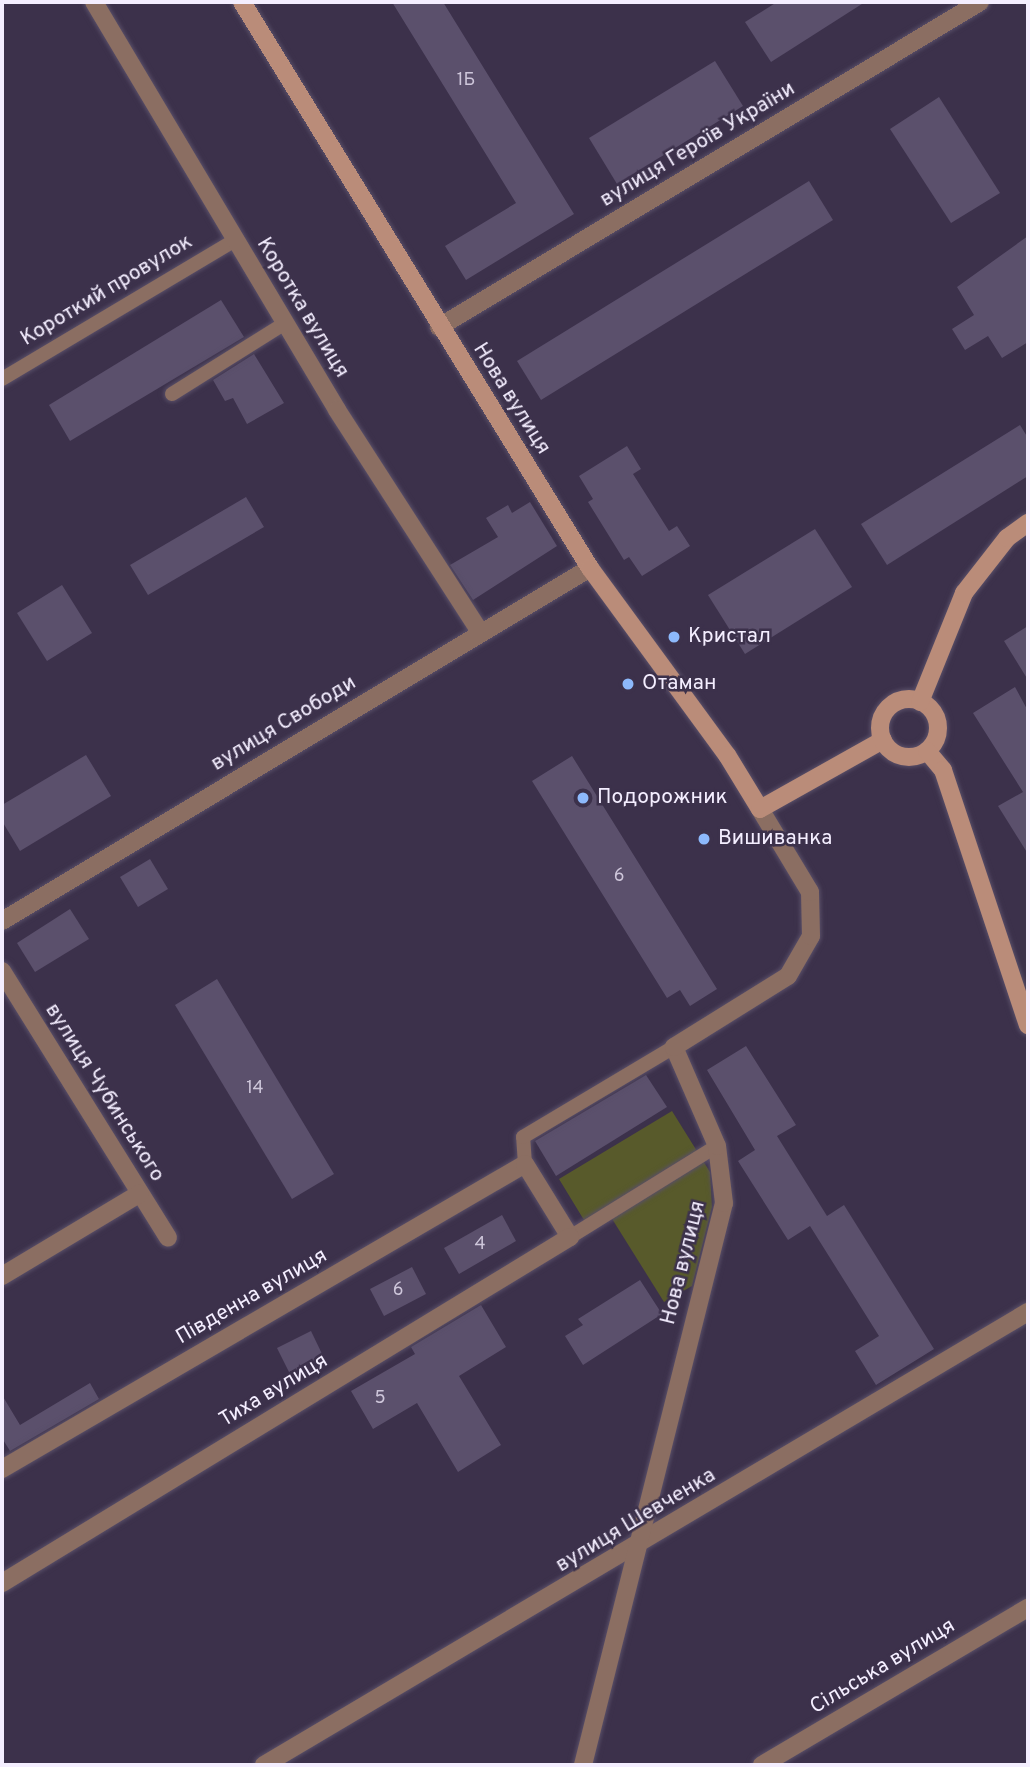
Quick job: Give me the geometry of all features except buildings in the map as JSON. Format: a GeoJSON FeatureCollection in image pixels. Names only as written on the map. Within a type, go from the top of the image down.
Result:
{"type":"FeatureCollection","features":[{"type":"Feature","properties":{"kind":"street","name":"Коротка вулиця"},"geometry":{"type":"LineString","coordinates":[[94,2],[285,323],[480,632]]}},
{"type":"Feature","properties":{"kind":"street","name":"Нова вулиця"},"geometry":{"type":"LineString","coordinates":[[242,2],[439,327],[590,568],[760,809],[810,892],[811,936],[788,976],[674,1046],[717,1146],[724,1203],[583,1765]]}},
{"type":"Feature","properties":{"kind":"street","name":"вулиця Героїв України"},"geometry":{"type":"LineString","coordinates":[[439,327],[980,2]]}},
{"type":"Feature","properties":{"kind":"street"},"geometry":{"type":"LineString","coordinates":[[920,702],[964,593],[1007,538],[1028,523]]}},
{"type":"Feature","properties":{"kind":"street","name":"вулиця Свободи"},"geometry":{"type":"LineString","coordinates":[[2,921],[590,568]]}},
{"type":"Feature","properties":{"kind":"street"},"geometry":{"type":"LineString","coordinates":[[883,740],[886,710],[901,701],[920,702],[938,724],[927,751]]}},
{"type":"Feature","properties":{"kind":"street"},"geometry":{"type":"LineString","coordinates":[[760,809],[883,740]]}},
{"type":"Feature","properties":{"kind":"street"},"geometry":{"type":"LineString","coordinates":[[883,740],[900,755],[927,751]]}},
{"type":"Feature","properties":{"kind":"street"},"geometry":{"type":"LineString","coordinates":[[927,751],[943,770],[1028,1025]]}},
{"type":"Feature","properties":{"kind":"street","name":"вулиця Чубинського"},"geometry":{"type":"LineString","coordinates":[[2,971],[168,1238]]}},
{"type":"Feature","properties":{"kind":"street"},"geometry":{"type":"LineString","coordinates":[[525,1164],[570,1237]]}},
{"type":"Feature","properties":{"kind":"street","name":"Південна вулиця"},"geometry":{"type":"LineString","coordinates":[[2,1469],[525,1164]]}},
{"type":"Feature","properties":{"kind":"street"},"geometry":{"type":"LineString","coordinates":[[2,1276],[139,1194]]}},
{"type":"Feature","properties":{"kind":"street","name":"Тиха вулиця"},"geometry":{"type":"LineString","coordinates":[[2,1583],[570,1237]]}},
{"type":"Feature","properties":{"kind":"street","name":"вулиця Шевченка"},"geometry":{"type":"LineString","coordinates":[[264,1765],[636,1549],[1028,1312]]}},
{"type":"Feature","properties":{"kind":"street","name":"Сільська вулиця"},"geometry":{"type":"LineString","coordinates":[[762,1765],[1028,1608]]}},
{"type":"Feature","properties":{"kind":"lane","name":"Короткий провулок"},"geometry":{"type":"LineString","coordinates":[[2,379],[235,240]]}},
{"type":"Feature","properties":{"kind":"lane"},"geometry":{"type":"LineString","coordinates":[[172,394],[285,323]]}},
{"type":"Feature","properties":{"kind":"lane"},"geometry":{"type":"LineString","coordinates":[[525,1164],[523,1137],[674,1046]]}},
{"type":"Feature","properties":{"kind":"lane"},"geometry":{"type":"LineString","coordinates":[[570,1237],[717,1146]]}},
{"type":"Feature","properties":{"kind":"green space"},"geometry":{"type":"Polygon","coordinates":[[[672,1111],[710,1172],[712,1207],[692,1286],[664,1302],[609,1214],[587,1225],[559,1179],[672,1111]]]}},
{"type":"Feature","properties":{"kind":"place","name":"Кристал"},"geometry":{"type":"Point","coordinates":[674,637]}},
{"type":"Feature","properties":{"kind":"place","name":"Отаман"},"geometry":{"type":"Point","coordinates":[628,684]}},
{"type":"Feature","properties":{"kind":"place","name":"Подорожник"},"geometry":{"type":"Point","coordinates":[583,798]}},
{"type":"Feature","properties":{"kind":"place","name":"Вишиванка"},"geometry":{"type":"Point","coordinates":[704,839]}}]}
